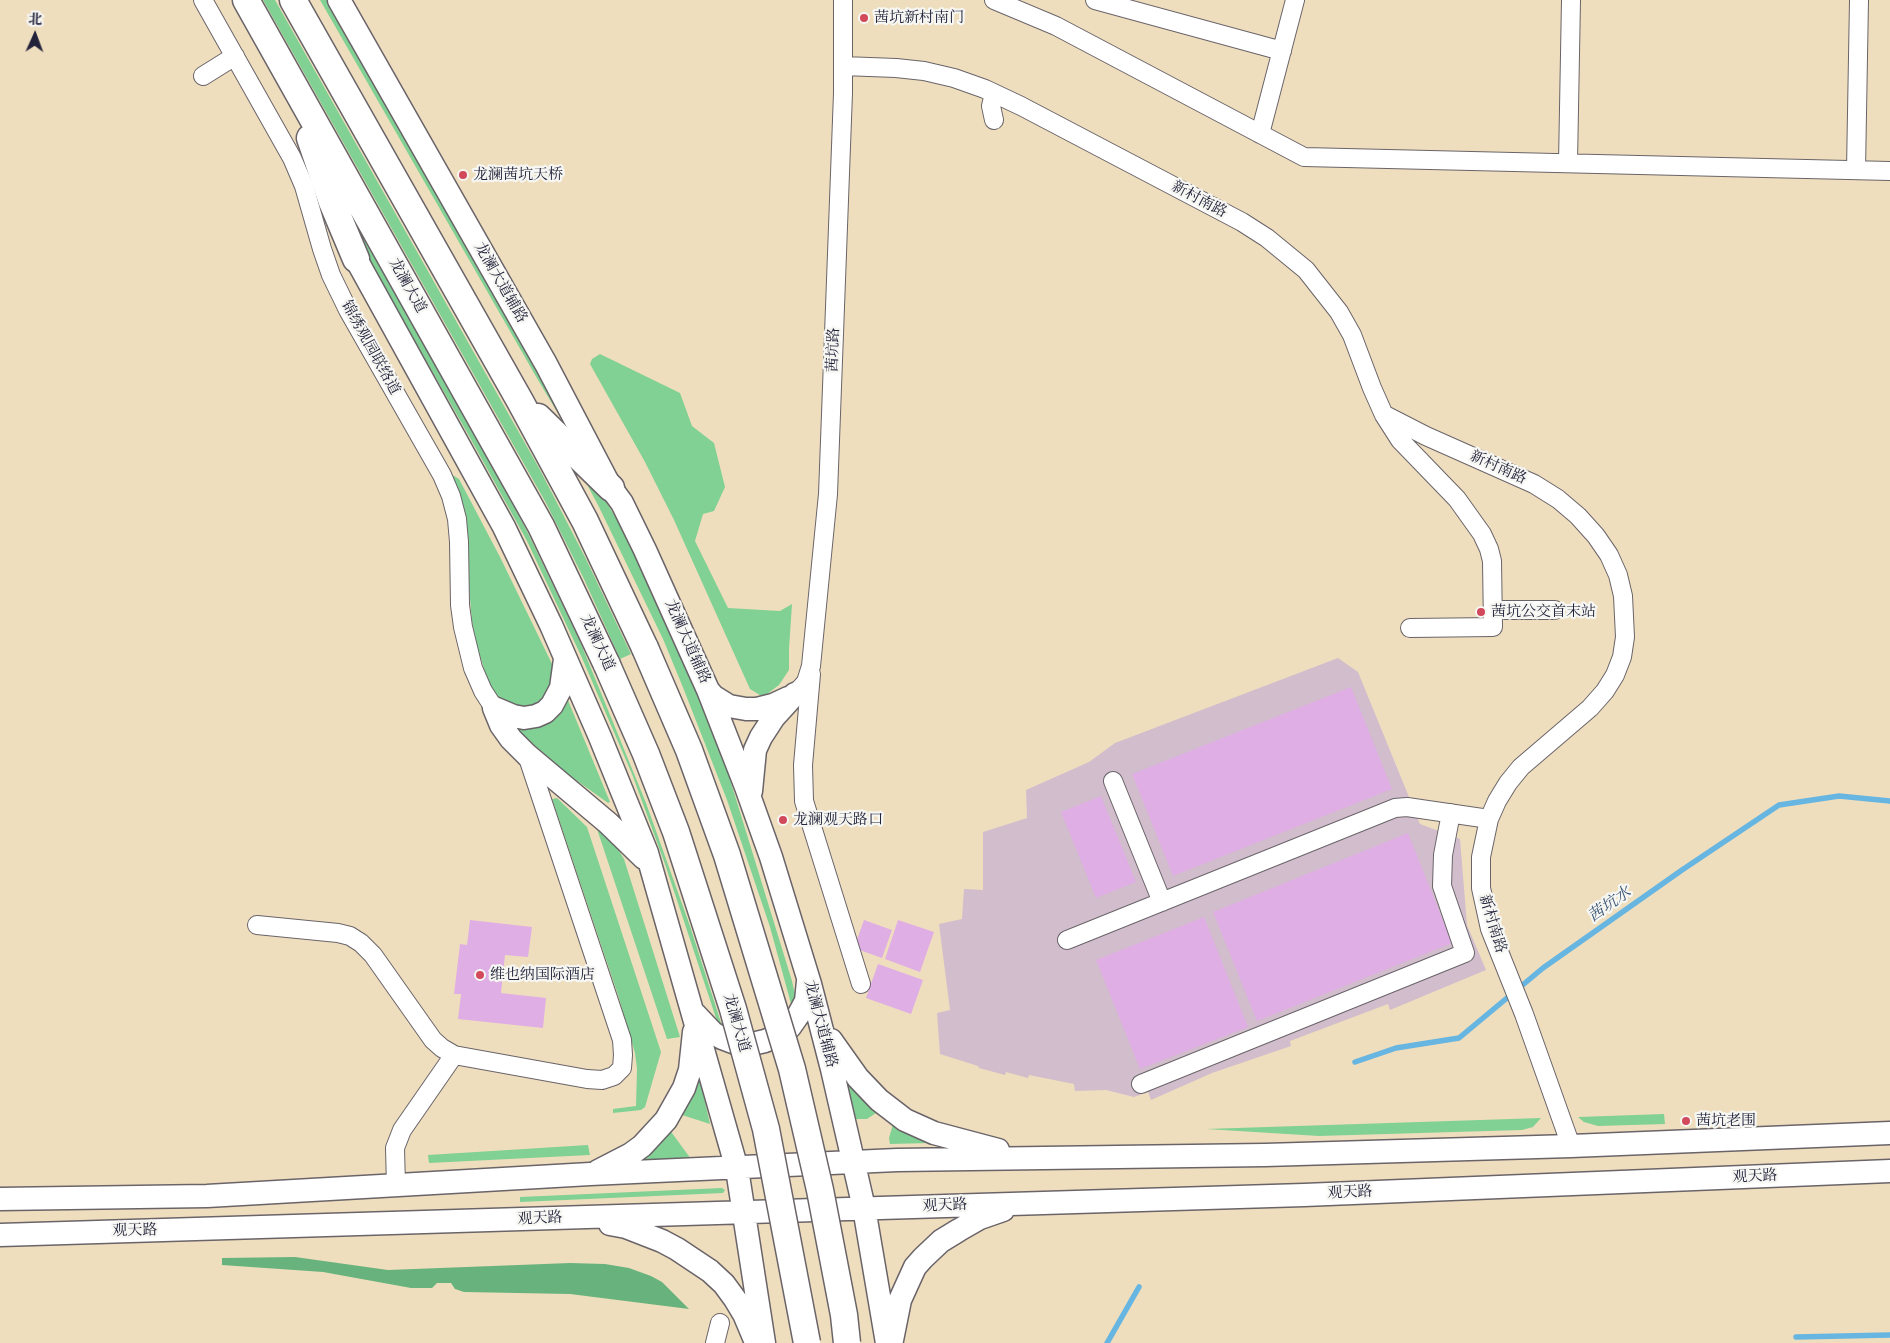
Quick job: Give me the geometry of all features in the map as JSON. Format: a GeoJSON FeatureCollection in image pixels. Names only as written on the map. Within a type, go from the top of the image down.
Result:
{"type":"FeatureCollection","features":[{"type":"Feature","properties":{"kind":"highway","name":"龙澜大道"},"geometry":{"type":"LineString","coordinates":[[246,0],[541,526],[607,665],[646,754],[676,832],[733,1009],[766,1129],[807,1343]]}},
{"type":"Feature","properties":{"kind":"highway"},"geometry":{"type":"LineString","coordinates":[[293,0],[520,401],[585,521],[645,648],[689,750],[728,855],[792,1069],[820,1190],[844,1315],[847,1343]]}},
{"type":"Feature","properties":{"kind":"highway"},"geometry":{"type":"LineString","coordinates":[[289,75],[332,202],[356,259]]}},
{"type":"Feature","properties":{"kind":"highway"},"geometry":{"type":"LineString","coordinates":[[520,401],[611,488]]}},
{"type":"Feature","properties":{"kind":"main road","name":"龙澜大道辅路"},"geometry":{"type":"LineString","coordinates":[[340,0],[546,364],[611,488],[622,503],[708,690],[754,810],[808,976],[864,1208],[887,1343]]}},
{"type":"Feature","properties":{"kind":"main road"},"geometry":{"type":"LineString","coordinates":[[356,259],[504,527],[600,737],[650,866],[737,1169],[764,1343]]}},
{"type":"Feature","properties":{"kind":"main road"},"geometry":{"type":"LineString","coordinates":[[494,708],[513,716],[524,718],[545,712],[552,705],[562,688],[565,658]]}},
{"type":"Feature","properties":{"kind":"main road"},"geometry":{"type":"LineString","coordinates":[[708,690],[713,696],[729,706],[757,709],[773,705],[795,694]]}},
{"type":"Feature","properties":{"kind":"main road"},"geometry":{"type":"LineString","coordinates":[[754,810],[751,779],[756,750],[767,725],[795,694]]}},
{"type":"Feature","properties":{"kind":"main road"},"geometry":{"type":"LineString","coordinates":[[494,708],[501,725],[511,739],[527,755],[608,823],[640,853],[650,866]]}},
{"type":"Feature","properties":{"kind":"main road"},"geometry":{"type":"LineString","coordinates":[[694,1014],[713,1033],[722,1038],[738,1044],[766,1041],[780,1036],[790,1027],[799,1014],[806,1001],[808,976]]}},
{"type":"Feature","properties":{"kind":"main road"},"geometry":{"type":"LineString","coordinates":[[590,1174],[631,1154],[648,1140],[668,1117],[684,1088],[690,1070],[694,1014]]}},
{"type":"Feature","properties":{"kind":"main road"},"geometry":{"type":"LineString","coordinates":[[818,1014],[830,1038],[858,1078],[879,1100],[905,1120],[934,1133],[968,1143],[997,1150],[1050,1158]]}},
{"type":"Feature","properties":{"kind":"main road"},"geometry":{"type":"LineString","coordinates":[[0,1199],[207,1196],[590,1174],[737,1169],[854,1162],[1266,1155],[1570,1146],[1890,1133]]}},
{"type":"Feature","properties":{"kind":"main road","name":"观天路"},"geometry":{"type":"LineString","coordinates":[[0,1235],[1304,1195],[1890,1171]]}},
{"type":"Feature","properties":{"kind":"main road"},"geometry":{"type":"LineString","coordinates":[[891,1343],[903,1292],[915,1267],[928,1252],[941,1241],[980,1218],[999,1211],[1038,1204]]}},
{"type":"Feature","properties":{"kind":"main road"},"geometry":{"type":"LineString","coordinates":[[577,1218],[626,1227],[662,1241],[689,1256],[724,1284],[744,1314],[756,1343]]}},
{"type":"Feature","properties":{"kind":"street","name":"锦绣观园联络道"},"geometry":{"type":"LineString","coordinates":[[203,0],[292,158],[304,186],[331,275],[442,476],[451,496],[457,519],[460,605],[463,627],[474,668],[483,691],[494,708]]}},
{"type":"Feature","properties":{"kind":"street","name":"茜坑路"},"geometry":{"type":"LineString","coordinates":[[795,694],[806,682],[811,666],[828,494],[844,66],[843,0]]}},
{"type":"Feature","properties":{"kind":"street"},"geometry":{"type":"LineString","coordinates":[[994,0],[1024,6],[1056,26],[1304,157],[1890,171]]}},
{"type":"Feature","properties":{"kind":"street"},"geometry":{"type":"LineString","coordinates":[[1095,0],[1282,51]]}},
{"type":"Feature","properties":{"kind":"street"},"geometry":{"type":"LineString","coordinates":[[1260,134],[1295,0]]}},
{"type":"Feature","properties":{"kind":"street"},"geometry":{"type":"LineString","coordinates":[[1568,163],[1571,0]]}},
{"type":"Feature","properties":{"kind":"street"},"geometry":{"type":"LineString","coordinates":[[1856,170],[1860,0]]}},
{"type":"Feature","properties":{"kind":"street"},"geometry":{"type":"LineString","coordinates":[[203,76],[235,56]]}},
{"type":"Feature","properties":{"kind":"street","name":"新村南路"},"geometry":{"type":"LineString","coordinates":[[844,66],[924,71],[954,78],[1021,106],[1242,222],[1267,238],[1306,270],[1339,312],[1352,335],[1384,415],[1426,436],[1534,484],[1558,499],[1578,516],[1596,536],[1609,555],[1618,575],[1623,596],[1625,637],[1622,657],[1616,675],[1590,708],[1521,767],[1497,800],[1489,819],[1481,857],[1481,888],[1484,909],[1524,1014],[1570,1146]]}},
{"type":"Feature","properties":{"kind":"street"},"geometry":{"type":"LineString","coordinates":[[994,94],[991,106],[994,120]]}},
{"type":"Feature","properties":{"kind":"street"},"geometry":{"type":"LineString","coordinates":[[1384,415],[1400,440],[1457,499],[1482,534],[1492,561],[1493,626],[1410,628]]}},
{"type":"Feature","properties":{"kind":"street"},"geometry":{"type":"LineString","coordinates":[[1493,610],[1555,610]]}},
{"type":"Feature","properties":{"kind":"street"},"geometry":{"type":"LineString","coordinates":[[811,666],[803,765],[804,801],[861,984]]}},
{"type":"Feature","properties":{"kind":"street"},"geometry":{"type":"LineString","coordinates":[[257,925],[338,933],[350,936],[361,943],[373,955],[433,1040],[454,1055],[587,1079],[602,1080],[614,1076],[622,1068],[622,1040],[527,755]]}},
{"type":"Feature","properties":{"kind":"street"},"geometry":{"type":"LineString","coordinates":[[1113,781],[1162,902]]}},
{"type":"Feature","properties":{"kind":"street"},"geometry":{"type":"LineString","coordinates":[[1067,940],[1395,808],[1408,807],[1489,819]]}},
{"type":"Feature","properties":{"kind":"street"},"geometry":{"type":"LineString","coordinates":[[1141,1084],[1465,953],[1442,886],[1442,855],[1451,813]]}},
{"type":"Feature","properties":{"kind":"street"},"geometry":{"type":"LineString","coordinates":[[396,1186],[395,1148],[402,1130],[454,1055]]}},
{"type":"Feature","properties":{"kind":"street"},"geometry":{"type":"LineString","coordinates":[[715,1343],[720,1323]]}},
{"type":"Feature","properties":{"kind":"shaded area"},"geometry":{"type":"Polygon","coordinates":[[[1338,658],[1358,672],[1420,824],[1460,839],[1467,925],[1486,970],[1390,1010],[1388,1004],[1290,1041],[1291,1046],[1212,1073],[1151,1100],[1148,1092],[1134,1097],[1106,1090],[1075,1091],[1074,1084],[1029,1075],[1028,1078],[1006,1072],[1005,1075],[940,1054],[937,1013],[950,1010],[939,924],[962,919],[964,889],[983,890],[983,832],[1027,818],[1026,790],[1089,762],[1115,743],[1338,658]]]}},
{"type":"Feature","properties":{"kind":"green space"},"geometry":{"type":"Polygon","coordinates":[[[263,0],[275,0],[539,468],[586,559],[631,654],[620,659],[584,579],[546,503],[263,0]]]}},
{"type":"Feature","properties":{"kind":"green space"},"geometry":{"type":"Polygon","coordinates":[[[320,0],[331,0],[506,310],[571,435],[538,380],[320,0]]]}},
{"type":"Feature","properties":{"kind":"green space"},"geometry":{"type":"Polygon","coordinates":[[[350,220],[353,220],[462,411],[526,529],[579,639],[646,803],[690,926],[724,1032],[715,1015],[665,864],[632,774],[582,658],[527,541],[374,269],[350,220]]]}},
{"type":"Feature","properties":{"kind":"green space"},"geometry":{"type":"Polygon","coordinates":[[[600,354],[680,393],[692,426],[714,443],[725,487],[714,511],[703,514],[695,541],[728,608],[780,611],[792,604],[789,670],[779,685],[763,697],[750,689],[674,520],[645,462],[590,364],[592,359],[600,354]]]}},
{"type":"Feature","properties":{"kind":"green space"},"geometry":{"type":"Polygon","coordinates":[[[574,460],[600,492],[632,544],[712,721],[792,981],[795,995],[793,1011],[770,927],[727,800],[682,685],[663,639],[574,460]]]}},
{"type":"Feature","properties":{"kind":"green space"},"geometry":{"type":"Polygon","coordinates":[[[451,474],[459,479],[500,557],[553,666],[551,692],[535,706],[524,709],[503,702],[494,692],[488,680],[477,647],[472,621],[468,532],[460,496],[451,474]]]}},
{"type":"Feature","properties":{"kind":"green space"},"geometry":{"type":"Polygon","coordinates":[[[565,693],[610,802],[608,803],[537,752],[515,726],[565,693]]]}},
{"type":"Feature","properties":{"kind":"green space"},"geometry":{"type":"Polygon","coordinates":[[[557,798],[587,827],[661,1052],[645,1107],[641,1110],[613,1113],[613,1109],[636,1106],[637,1069],[635,1053],[618,995],[552,799],[557,798]]]}},
{"type":"Feature","properties":{"kind":"green space"},"geometry":{"type":"Polygon","coordinates":[[[594,820],[613,841],[624,859],[680,1037],[667,1039],[594,820]]]}},
{"type":"Feature","properties":{"kind":"green space"},"geometry":{"type":"Polygon","coordinates":[[[698,1071],[710,1124],[679,1114],[698,1071]]]}},
{"type":"Feature","properties":{"kind":"green space"},"geometry":{"type":"Polygon","coordinates":[[[851,1081],[879,1111],[867,1119],[856,1119],[847,1083],[851,1081]]]}},
{"type":"Feature","properties":{"kind":"green space"},"geometry":{"type":"Polygon","coordinates":[[[1664,1114],[1665,1124],[1598,1126],[1584,1122],[1578,1117],[1664,1114]]]}},
{"type":"Feature","properties":{"kind":"green space"},"geometry":{"type":"Polygon","coordinates":[[[1541,1118],[1533,1127],[1522,1130],[1319,1136],[1206,1129],[1541,1118]]]}},
{"type":"Feature","properties":{"kind":"green space"},"geometry":{"type":"Polygon","coordinates":[[[894,1121],[930,1143],[890,1144],[889,1138],[894,1121]]]}},
{"type":"Feature","properties":{"kind":"green space"},"geometry":{"type":"Polygon","coordinates":[[[669,1129],[691,1159],[635,1161],[669,1129]]]}},
{"type":"Feature","properties":{"kind":"green space"},"geometry":{"type":"Polygon","coordinates":[[[588,1145],[590,1155],[429,1163],[428,1155],[588,1145]]]}},
{"type":"Feature","properties":{"kind":"green space"},"geometry":{"type":"Polygon","coordinates":[[[722,1188],[725,1190],[723,1193],[520,1202],[520,1197],[722,1188]]]}},
{"type":"Feature","properties":{"kind":"green space"},"geometry":{"type":"Polygon","coordinates":[[[295,1257],[388,1270],[570,1263],[605,1264],[629,1268],[651,1276],[662,1282],[689,1309],[570,1294],[464,1292],[455,1289],[451,1283],[437,1283],[432,1288],[411,1288],[323,1272],[222,1265],[222,1258],[295,1257]]]}},
{"type":"Feature","properties":{"kind":"building"},"geometry":{"type":"Polygon","coordinates":[[[1351,687],[1392,789],[1173,876],[1132,774],[1351,687]]]}},
{"type":"Feature","properties":{"kind":"building"},"geometry":{"type":"Polygon","coordinates":[[[1101,796],[1136,882],[1096,898],[1061,812],[1101,796]]]}},
{"type":"Feature","properties":{"kind":"building"},"geometry":{"type":"Polygon","coordinates":[[[1408,833],[1452,943],[1257,1021],[1213,912],[1408,833]]]}},
{"type":"Feature","properties":{"kind":"building"},"geometry":{"type":"Polygon","coordinates":[[[1204,917],[1248,1027],[1140,1069],[1096,960],[1204,917]]]}},
{"type":"Feature","properties":{"kind":"building","name":"维也纳国际酒店"},"geometry":{"type":"Polygon","coordinates":[[[470,920],[532,927],[528,957],[505,955],[501,993],[546,998],[543,1028],[458,1019],[461,994],[454,994],[460,944],[467,945],[470,920]]]}},
{"type":"Feature","properties":{"kind":"building"},"geometry":{"type":"Polygon","coordinates":[[[864,920],[892,930],[882,958],[854,948],[864,920]]]}},
{"type":"Feature","properties":{"kind":"building"},"geometry":{"type":"Polygon","coordinates":[[[898,920],[934,932],[920,972],[885,959],[898,920]]]}},
{"type":"Feature","properties":{"kind":"building"},"geometry":{"type":"Polygon","coordinates":[[[878,964],[923,980],[911,1014],[866,998],[878,964]]]}},
{"type":"Feature","properties":{"kind":"waterway","name":"茜坑水"},"geometry":{"type":"LineString","coordinates":[[1355,1062],[1396,1048],[1459,1038],[1543,968],[1682,870],[1779,805],[1839,796],[1890,801]]}},
{"type":"Feature","properties":{"kind":"waterway","name":"茜坑水"},"geometry":{"type":"LineString","coordinates":[[1107,1343],[1139,1287]]}},
{"type":"Feature","properties":{"kind":"waterway"},"geometry":{"type":"LineString","coordinates":[[1796,1337],[1890,1335]]}},
{"type":"Feature","properties":{"kind":"place","name":"茜坑新村南门"},"geometry":{"type":"Point","coordinates":[864,18]}},
{"type":"Feature","properties":{"kind":"place","name":"龙澜茜坑天桥"},"geometry":{"type":"Point","coordinates":[463,175]}},
{"type":"Feature","properties":{"kind":"place","name":"茜坑公交首末站"},"geometry":{"type":"Point","coordinates":[1481,612]}},
{"type":"Feature","properties":{"kind":"place","name":"龙澜观天路口"},"geometry":{"type":"Point","coordinates":[783,820]}},
{"type":"Feature","properties":{"kind":"place","name":"维也纳国际酒店"},"geometry":{"type":"Point","coordinates":[480,975]}},
{"type":"Feature","properties":{"kind":"place","name":"茜坑老围"},"geometry":{"type":"Point","coordinates":[1686,1121]}}]}
